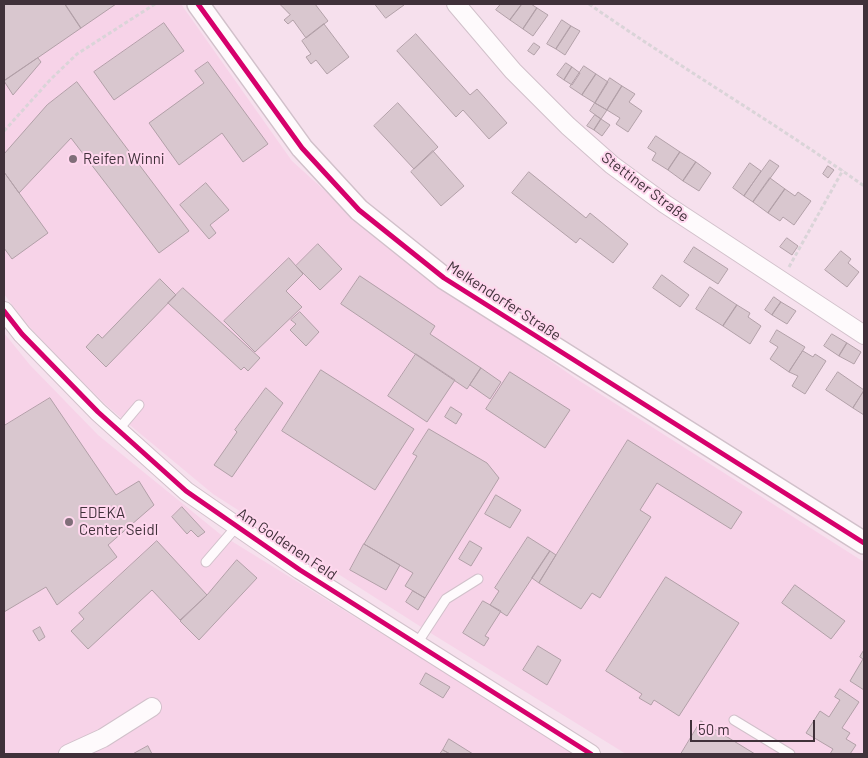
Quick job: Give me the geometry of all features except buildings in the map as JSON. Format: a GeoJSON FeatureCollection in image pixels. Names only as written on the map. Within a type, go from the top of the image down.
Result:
{"type":"FeatureCollection","features":[{"type":"Feature","properties":{"kind":"street","name":"Melkendorfer Straße"},"geometry":{"type":"LineString","coordinates":[[198,4],[302,148],[359,210],[444,278],[864,543]]}},
{"type":"Feature","properties":{"kind":"street","name":"Stettiner Straße"},"geometry":{"type":"LineString","coordinates":[[456,4],[513,71],[568,126],[612,165],[665,204],[864,335]]}},
{"type":"Feature","properties":{"kind":"street","name":"Am Goldenen Feld"},"geometry":{"type":"LineString","coordinates":[[4,311],[22,334],[118,430],[186,491],[300,570],[591,754]]}},
{"type":"Feature","properties":{"kind":"street"},"geometry":{"type":"LineString","coordinates":[[68,754],[103,738],[152,707]]}},
{"type":"Feature","properties":{"kind":"lane"},"geometry":{"type":"LineString","coordinates":[[118,430],[139,405]]}},
{"type":"Feature","properties":{"kind":"lane"},"geometry":{"type":"LineString","coordinates":[[206,562],[236,526]]}},
{"type":"Feature","properties":{"kind":"lane"},"geometry":{"type":"LineString","coordinates":[[416,645],[446,599],[478,578]]}},
{"type":"Feature","properties":{"kind":"lane"},"geometry":{"type":"LineString","coordinates":[[734,720],[790,754]]}},
{"type":"Feature","properties":{"kind":"path"},"geometry":{"type":"LineString","coordinates":[[4,131],[50,80],[77,54],[155,4]]}},
{"type":"Feature","properties":{"kind":"path"},"geometry":{"type":"LineString","coordinates":[[589,4],[680,67],[795,137],[864,186]]}},
{"type":"Feature","properties":{"kind":"path"},"geometry":{"type":"LineString","coordinates":[[781,281],[843,170]]}},
{"type":"Feature","properties":{"kind":"shaded area"},"geometry":{"type":"Polygon","coordinates":[[[4,4],[181,4],[292,161],[384,244],[575,378],[864,562],[864,754],[626,754],[429,632],[213,494],[107,406],[53,353],[25,322],[4,294],[4,4]]]}},
{"type":"Feature","properties":{"kind":"shaded area"},"geometry":{"type":"Polygon","coordinates":[[[4,333],[30,365],[98,435],[220,534],[577,754],[4,754],[4,333]]]}},
{"type":"Feature","properties":{"kind":"cycle path"},"geometry":{"type":"LineString","coordinates":[[198,4],[302,148],[359,210],[444,278],[864,543]]}},
{"type":"Feature","properties":{"kind":"cycle path"},"geometry":{"type":"LineString","coordinates":[[4,311],[22,334],[98,412],[186,491],[300,570],[591,754]]}},
{"type":"Feature","properties":{"kind":"place","name":"Reifen Winni"},"geometry":{"type":"Point","coordinates":[73,159]}},
{"type":"Feature","properties":{"kind":"place","name":"EDEKA Center Seidl"},"geometry":{"type":"Point","coordinates":[69,522]}}]}
